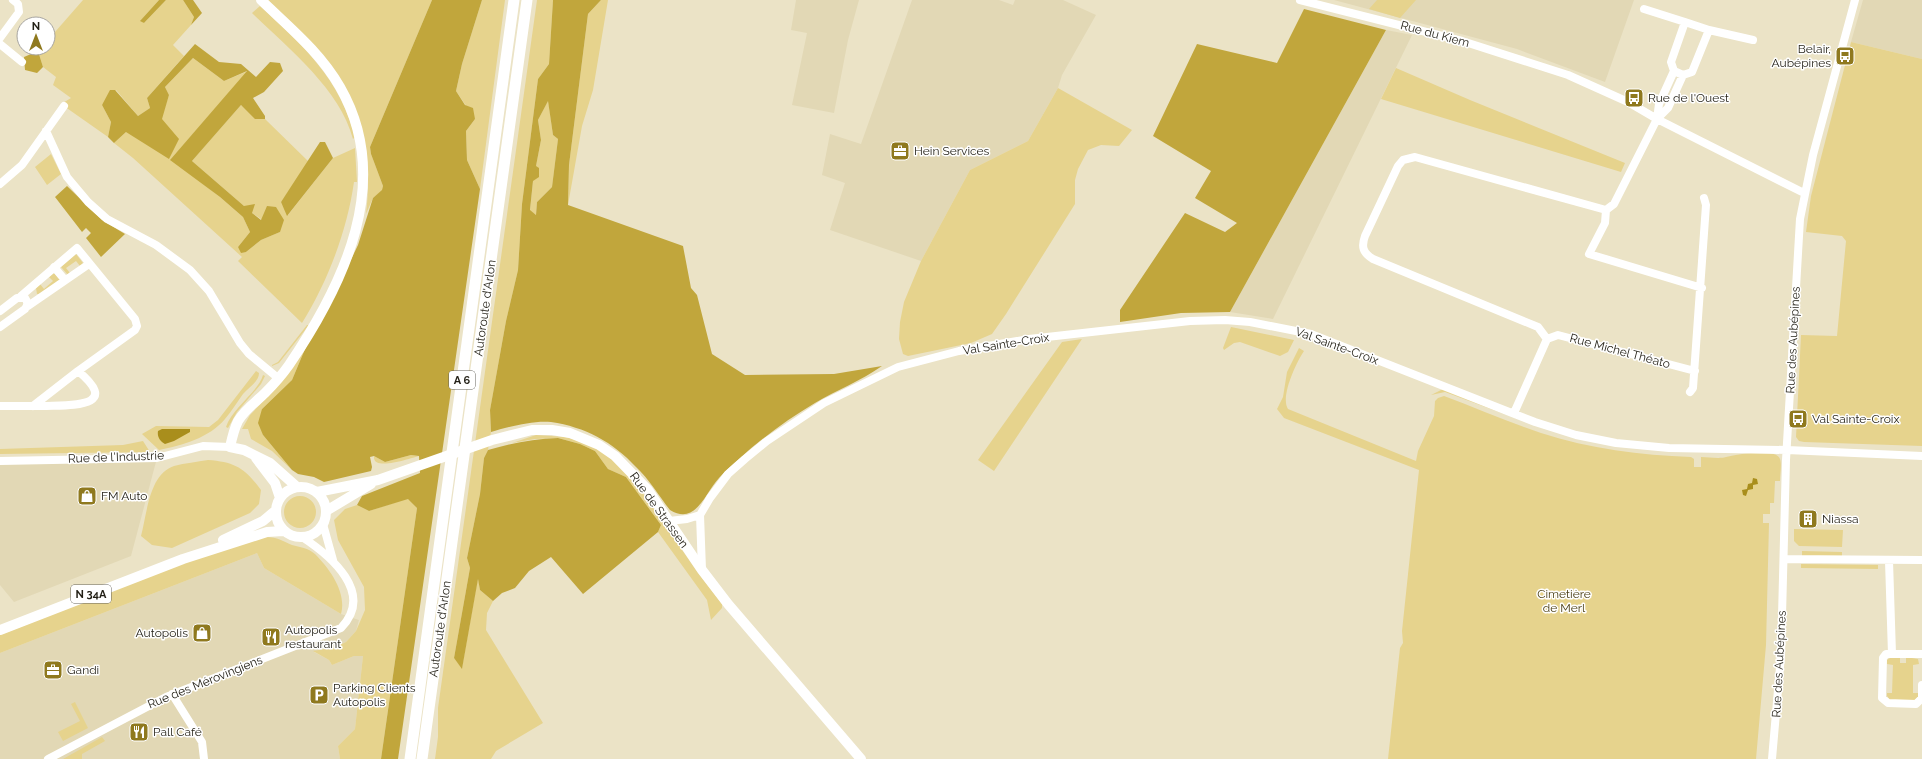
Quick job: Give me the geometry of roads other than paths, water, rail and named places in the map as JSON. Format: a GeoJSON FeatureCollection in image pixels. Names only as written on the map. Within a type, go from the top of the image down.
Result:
{"type":"FeatureCollection","features":[{"type":"Feature","properties":{"kind":"highway","name":"Autoroute d'Arlon"},"geometry":{"type":"LineString","coordinates":[[410,759],[514,0]]}},
{"type":"Feature","properties":{"kind":"highway","name":"Autoroute d'Arlon"},"geometry":{"type":"LineString","coordinates":[[422,759],[527,0]]}},
{"type":"Feature","properties":{"kind":"main road"},"geometry":{"type":"LineString","coordinates":[[262,0],[316,52],[340,87],[358,130],[364,173],[364,190],[360,219],[338,277],[305,340],[278,378],[242,416],[234,431],[230,447],[270,462],[297,487]]}},
{"type":"Feature","properties":{"kind":"main road","name":"Rue de Strassen"},"geometry":{"type":"LineString","coordinates":[[316,492],[378,480],[420,464],[532,430],[552,430],[570,433],[599,445],[615,456],[648,490],[702,570],[728,604],[861,759]]}},
{"type":"Feature","properties":{"kind":"main road"},"geometry":{"type":"LineString","coordinates":[[255,456],[275,483],[280,498]]}},
{"type":"Feature","properties":{"kind":"main road","name":"Rue de Strassen"},"geometry":{"type":"LineString","coordinates":[[326,511],[378,480]]}},
{"type":"Feature","properties":{"kind":"main road"},"geometry":{"type":"LineString","coordinates":[[297,487],[305,487],[316,492],[325,504],[326,511],[323,524],[314,533],[302,537],[295,537],[283,530],[276,518],[275,511],[280,498],[284,493],[297,487]]}},
{"type":"Feature","properties":{"kind":"main road","name":"N 34A"},"geometry":{"type":"LineString","coordinates":[[183,559],[263,521],[275,511]]}},
{"type":"Feature","properties":{"kind":"main road","name":"N 34A"},"geometry":{"type":"LineString","coordinates":[[0,630],[183,559],[268,532],[283,530]]}},
{"type":"Feature","properties":{"kind":"street"},"geometry":{"type":"LineString","coordinates":[[0,38],[19,12],[18,4],[13,0]]}},
{"type":"Feature","properties":{"kind":"street","name":"Rue du Kiem"},"geometry":{"type":"LineString","coordinates":[[1300,0],[1462,41],[1568,76],[1628,102],[1657,119]]}},
{"type":"Feature","properties":{"kind":"street","name":"Rue des Aubépines"},"geometry":{"type":"LineString","coordinates":[[1772,759],[1781,655],[1787,450],[1798,239],[1804,193],[1855,0]]}},
{"type":"Feature","properties":{"kind":"street"},"geometry":{"type":"LineString","coordinates":[[1644,9],[1709,30],[1753,40]]}},
{"type":"Feature","properties":{"kind":"street"},"geometry":{"type":"LineString","coordinates":[[1657,119],[1659,104],[1674,71],[1671,62],[1685,22]]}},
{"type":"Feature","properties":{"kind":"street"},"geometry":{"type":"LineString","coordinates":[[1674,71],[1683,75],[1692,72],[1709,30]]}},
{"type":"Feature","properties":{"kind":"street"},"geometry":{"type":"LineString","coordinates":[[0,44],[22,62]]}},
{"type":"Feature","properties":{"kind":"street"},"geometry":{"type":"LineString","coordinates":[[1683,75],[1668,108],[1657,119],[1614,204],[1606,210],[1605,223],[1589,254],[1702,288]]}},
{"type":"Feature","properties":{"kind":"street"},"geometry":{"type":"LineString","coordinates":[[0,184],[22,165],[64,106]]}},
{"type":"Feature","properties":{"kind":"street"},"geometry":{"type":"LineString","coordinates":[[1657,119],[1804,193]]}},
{"type":"Feature","properties":{"kind":"street"},"geometry":{"type":"LineString","coordinates":[[46,131],[67,177],[88,202],[107,219],[156,245],[190,270],[209,291],[240,343],[249,354],[278,378]]}},
{"type":"Feature","properties":{"kind":"street"},"geometry":{"type":"LineString","coordinates":[[1514,413],[1547,339],[1538,327],[1373,259],[1366,255],[1363,250],[1362,242],[1364,236],[1398,166],[1403,160],[1415,157],[1606,210]]}},
{"type":"Feature","properties":{"kind":"street"},"geometry":{"type":"LineString","coordinates":[[1690,392],[1693,388],[1695,371],[1702,288],[1706,205],[1704,198]]}},
{"type":"Feature","properties":{"kind":"street"},"geometry":{"type":"LineString","coordinates":[[0,311],[21,296],[77,248],[135,319],[137,326],[133,332],[78,371],[33,406]]}},
{"type":"Feature","properties":{"kind":"street"},"geometry":{"type":"LineString","coordinates":[[0,327],[65,280],[90,264]]}},
{"type":"Feature","properties":{"kind":"street"},"geometry":{"type":"LineString","coordinates":[[54,267],[65,280]]}},
{"type":"Feature","properties":{"kind":"street"},"geometry":{"type":"LineString","coordinates":[[21,296],[25,298],[28,306]]}},
{"type":"Feature","properties":{"kind":"street","name":"Val Sainte-Croix"},"geometry":{"type":"LineString","coordinates":[[700,515],[710,498],[728,474],[767,441],[824,403],[902,366],[959,351],[1008,342],[1190,321],[1225,320],[1250,322],[1315,335],[1514,413],[1576,435],[1616,443],[1669,448],[1787,450],[1922,456]]}},
{"type":"Feature","properties":{"kind":"street","name":"Rue Michel Théato"},"geometry":{"type":"LineString","coordinates":[[1547,339],[1558,334],[1695,371]]}},
{"type":"Feature","properties":{"kind":"street"},"geometry":{"type":"LineString","coordinates":[[0,406],[80,405],[89,402],[94,398],[95,390],[93,384],[78,371]]}},
{"type":"Feature","properties":{"kind":"street","name":"Rue de l'Industrie"},"geometry":{"type":"LineString","coordinates":[[0,461],[157,458],[203,446],[230,447]]}},
{"type":"Feature","properties":{"kind":"street"},"geometry":{"type":"LineString","coordinates":[[669,521],[686,519],[700,515],[702,570]]}},
{"type":"Feature","properties":{"kind":"street","name":"Rue des Mérovingiens"},"geometry":{"type":"LineString","coordinates":[[48,759],[136,711],[172,694],[341,628],[348,621],[354,602],[348,582],[333,560],[323,524]]}},
{"type":"Feature","properties":{"kind":"street","name":"Rue des Mérovingiens"},"geometry":{"type":"LineString","coordinates":[[302,537],[333,560]]}},
{"type":"Feature","properties":{"kind":"street"},"geometry":{"type":"LineString","coordinates":[[1784,559],[1889,561],[1922,560]]}},
{"type":"Feature","properties":{"kind":"street"},"geometry":{"type":"LineString","coordinates":[[1889,561],[1892,654]]}},
{"type":"Feature","properties":{"kind":"street"},"geometry":{"type":"LineString","coordinates":[[1922,654],[1886,654],[1883,658],[1882,698],[1888,703],[1916,704],[1922,698],[1922,685]]}},
{"type":"Feature","properties":{"kind":"street"},"geometry":{"type":"LineString","coordinates":[[172,694],[202,742],[204,759]]}},
{"type":"Feature","properties":{"kind":"place","name":"Belair, Aubépines"},"geometry":{"type":"Point","coordinates":[1845,56]}},
{"type":"Feature","properties":{"kind":"place","name":"Rue de l'Ouest"},"geometry":{"type":"Point","coordinates":[1634,98]}},
{"type":"Feature","properties":{"kind":"place","name":"Hein Services"},"geometry":{"type":"Point","coordinates":[900,151]}},
{"type":"Feature","properties":{"kind":"place","name":"Val Sainte-Croix"},"geometry":{"type":"Point","coordinates":[1798,419]}},
{"type":"Feature","properties":{"kind":"place","name":"FM Auto"},"geometry":{"type":"Point","coordinates":[87,496]}},
{"type":"Feature","properties":{"kind":"place","name":"Niassa"},"geometry":{"type":"Point","coordinates":[1808,519]}},
{"type":"Feature","properties":{"kind":"place","name":"Autopolis"},"geometry":{"type":"Point","coordinates":[202,633]}},
{"type":"Feature","properties":{"kind":"place","name":"Autopolis restaurant"},"geometry":{"type":"Point","coordinates":[271,637]}},
{"type":"Feature","properties":{"kind":"place","name":"Gandi"},"geometry":{"type":"Point","coordinates":[53,670]}},
{"type":"Feature","properties":{"kind":"place","name":"Parking Clients Autopolis"},"geometry":{"type":"Point","coordinates":[319,695]}},
{"type":"Feature","properties":{"kind":"place","name":"Pall Café"},"geometry":{"type":"Point","coordinates":[139,732]}},
{"type":"Feature","properties":{"kind":"park label","name":"Cimetière de Merl"},"geometry":{"type":"Point","coordinates":[1564,601]}}]}
